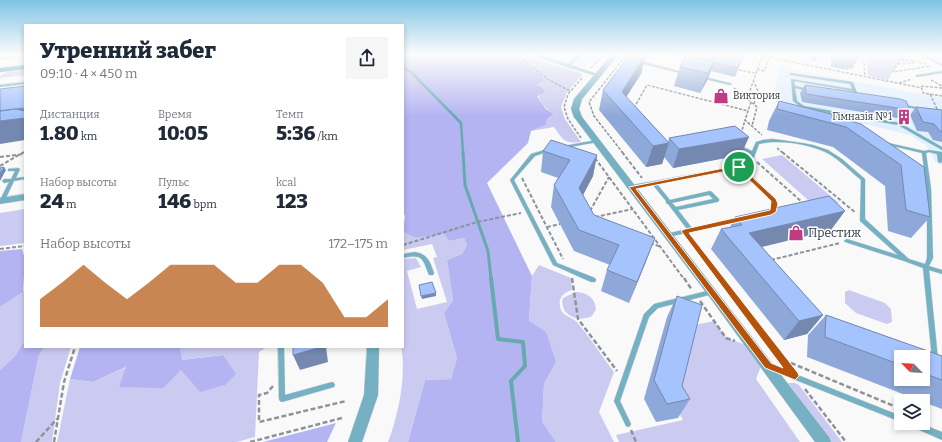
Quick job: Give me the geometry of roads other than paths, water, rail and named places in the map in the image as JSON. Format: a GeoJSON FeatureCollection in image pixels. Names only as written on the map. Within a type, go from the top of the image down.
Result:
{"type":"FeatureCollection","features":[{"type":"Feature","properties":{"kind":"street"},"geometry":{"type":"LineString","coordinates":[[598,75],[575,104],[576,113],[824,442]]}},
{"type":"Feature","properties":{"kind":"street"},"geometry":{"type":"LineString","coordinates":[[1,201],[24,197]]}},
{"type":"Feature","properties":{"kind":"street"},"geometry":{"type":"LineString","coordinates":[[355,442],[371,396],[373,348]]}},
{"type":"Feature","properties":{"kind":"lane"},"geometry":{"type":"LineString","coordinates":[[694,75],[730,84]]}},
{"type":"Feature","properties":{"kind":"lane"},"geometry":{"type":"LineString","coordinates":[[795,75],[852,83],[857,98]]}},
{"type":"Feature","properties":{"kind":"lane"},"geometry":{"type":"LineString","coordinates":[[917,76],[926,75]]}},
{"type":"Feature","properties":{"kind":"lane"},"geometry":{"type":"LineString","coordinates":[[793,87],[815,91],[812,77]]}},
{"type":"Feature","properties":{"kind":"lane"},"geometry":{"type":"LineString","coordinates":[[854,90],[834,88],[792,80],[795,101],[803,107],[899,124],[941,151]]}},
{"type":"Feature","properties":{"kind":"lane"},"geometry":{"type":"LineString","coordinates":[[832,80],[834,88]]}},
{"type":"Feature","properties":{"kind":"lane"},"geometry":{"type":"LineString","coordinates":[[0,86],[24,83]]}},
{"type":"Feature","properties":{"kind":"lane"},"geometry":{"type":"LineString","coordinates":[[850,97],[863,99]]}},
{"type":"Feature","properties":{"kind":"lane"},"geometry":{"type":"LineString","coordinates":[[896,105],[938,112]]}},
{"type":"Feature","properties":{"kind":"lane"},"geometry":{"type":"LineString","coordinates":[[632,187],[739,167],[750,162],[757,143],[768,140],[779,139],[826,151],[863,179],[862,218],[907,260]]}},
{"type":"Feature","properties":{"kind":"lane"},"geometry":{"type":"LineString","coordinates":[[593,280],[555,264],[512,180],[533,156],[543,151],[597,141]]}},
{"type":"Feature","properties":{"kind":"lane"},"geometry":{"type":"LineString","coordinates":[[881,142],[924,152],[941,151]]}},
{"type":"Feature","properties":{"kind":"lane"},"geometry":{"type":"LineString","coordinates":[[732,143],[752,155]]}},
{"type":"Feature","properties":{"kind":"lane"},"geometry":{"type":"LineString","coordinates":[[940,162],[941,151]]}},
{"type":"Feature","properties":{"kind":"lane"},"geometry":{"type":"LineString","coordinates":[[924,152],[929,189],[930,258],[926,267],[936,369]]}},
{"type":"Feature","properties":{"kind":"lane"},"geometry":{"type":"LineString","coordinates":[[739,167],[774,200],[775,204],[773,211],[763,214]]}},
{"type":"Feature","properties":{"kind":"lane"},"geometry":{"type":"LineString","coordinates":[[1,201],[18,169],[10,170]]}},
{"type":"Feature","properties":{"kind":"lane"},"geometry":{"type":"LineString","coordinates":[[4,181],[24,178]]}},
{"type":"Feature","properties":{"kind":"lane"},"geometry":{"type":"LineString","coordinates":[[916,180],[929,189]]}},
{"type":"Feature","properties":{"kind":"lane"},"geometry":{"type":"LineString","coordinates":[[654,183],[691,230]]}},
{"type":"Feature","properties":{"kind":"lane"},"geometry":{"type":"LineString","coordinates":[[668,202],[710,193],[717,200],[674,209]]}},
{"type":"Feature","properties":{"kind":"lane"},"geometry":{"type":"LineString","coordinates":[[668,235],[749,217]]}},
{"type":"Feature","properties":{"kind":"lane"},"geometry":{"type":"LineString","coordinates":[[847,241],[942,272]]}},
{"type":"Feature","properties":{"kind":"lane"},"geometry":{"type":"LineString","coordinates":[[404,256],[412,254],[422,255],[427,261],[431,273]]}},
{"type":"Feature","properties":{"kind":"lane"},"geometry":{"type":"LineString","coordinates":[[628,424],[617,401],[646,316],[656,306],[712,292]]}},
{"type":"Feature","properties":{"kind":"lane"},"geometry":{"type":"LineString","coordinates":[[281,348],[282,399],[332,386]]}},
{"type":"Feature","properties":{"kind":"lane"},"geometry":{"type":"LineString","coordinates":[[768,366],[894,416]]}},
{"type":"Feature","properties":{"kind":"lane"},"geometry":{"type":"LineString","coordinates":[[927,430],[942,436]]}},
{"type":"Feature","properties":{"kind":"waterway"},"geometry":{"type":"LineString","coordinates":[[414,75],[461,123],[463,153]]}},
{"type":"Feature","properties":{"kind":"waterway"},"geometry":{"type":"LineString","coordinates":[[463,152],[465,185],[488,251],[491,279]]}},
{"type":"Feature","properties":{"kind":"waterway"},"geometry":{"type":"LineString","coordinates":[[491,278],[498,339],[523,342],[525,366],[511,381],[518,442]]}},
{"type":"Feature","properties":{"kind":"place","name":"Виктория"},"geometry":{"type":"Point","coordinates":[721,96]}},
{"type":"Feature","properties":{"kind":"place","name":"Гімназія №1"},"geometry":{"type":"Point","coordinates":[904,117]}},
{"type":"Feature","properties":{"kind":"place","name":"Престиж"},"geometry":{"type":"Point","coordinates":[796,233]}}]}
